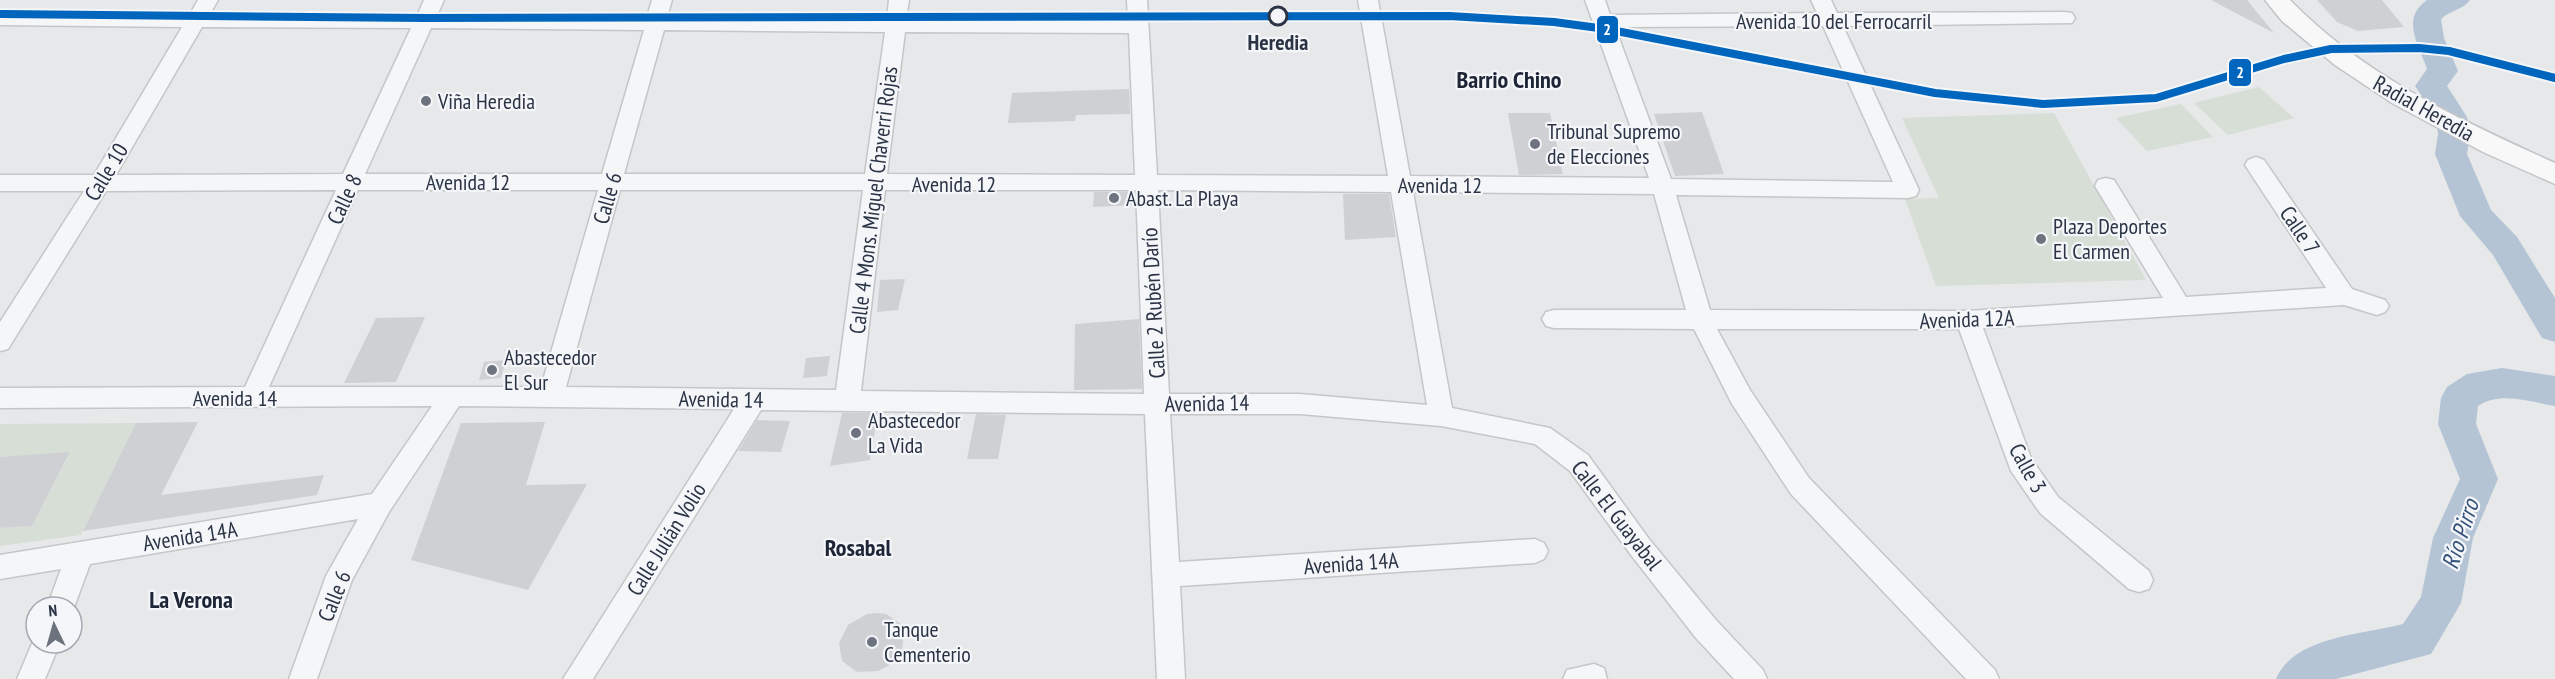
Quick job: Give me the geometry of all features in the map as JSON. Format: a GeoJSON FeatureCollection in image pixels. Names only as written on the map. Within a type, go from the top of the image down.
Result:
{"type":"FeatureCollection","features":[{"type":"Feature","properties":{"kind":"main road","name":"Radial Heredia"},"geometry":{"type":"LineString","coordinates":[[2277,0],[2307,29],[2365,75],[2425,112],[2555,174]]}},
{"type":"Feature","properties":{"kind":"street","name":"Calle 2 Rubén Darío"},"geometry":{"type":"LineString","coordinates":[[1137,0],[1171,679]]}},
{"type":"Feature","properties":{"kind":"street"},"geometry":{"type":"LineString","coordinates":[[1368,0],[1441,416]]}},
{"type":"Feature","properties":{"kind":"street"},"geometry":{"type":"LineString","coordinates":[[1595,0],[1663,186],[1701,320],[1741,397],[1800,486],[1985,679]]}},
{"type":"Feature","properties":{"kind":"street"},"geometry":{"type":"LineString","coordinates":[[1821,0],[1832,21]]}},
{"type":"Feature","properties":{"kind":"street","name":"Avenida 10 del Ferrocarril"},"geometry":{"type":"LineString","coordinates":[[1603,21],[2065,18],[2052,0]]}},
{"type":"Feature","properties":{"kind":"street"},"geometry":{"type":"LineString","coordinates":[[0,10],[897,12],[1137,27]]}},
{"type":"Feature","properties":{"kind":"street"},"geometry":{"type":"LineString","coordinates":[[0,19],[202,11]]}},
{"type":"Feature","properties":{"kind":"street","name":"Calle 10"},"geometry":{"type":"LineString","coordinates":[[0,342],[100,183],[202,11]]}},
{"type":"Feature","properties":{"kind":"street","name":"Calle 8"},"geometry":{"type":"LineString","coordinates":[[252,398],[429,12]]}},
{"type":"Feature","properties":{"kind":"street","name":"Calle 6"},"geometry":{"type":"LineString","coordinates":[[551,397],[659,12]]}},
{"type":"Feature","properties":{"kind":"street","name":"Calle 4 Mons. Miguel Chaverri Rojas"},"geometry":{"type":"LineString","coordinates":[[847,400],[897,12]]}},
{"type":"Feature","properties":{"kind":"street","name":"Avenida 12"},"geometry":{"type":"LineString","coordinates":[[0,183],[611,182],[1663,186],[1908,190],[1832,21]]}},
{"type":"Feature","properties":{"kind":"street","name":"Calle 7"},"geometry":{"type":"LineString","coordinates":[[2256,165],[2344,296]]}},
{"type":"Feature","properties":{"kind":"street"},"geometry":{"type":"LineString","coordinates":[[2106,186],[2181,308]]}},
{"type":"Feature","properties":{"kind":"street","name":"Avenida 12A"},"geometry":{"type":"LineString","coordinates":[[1554,319],[1968,320],[2344,296],[2377,306]]}},
{"type":"Feature","properties":{"kind":"street","name":"Calle 3"},"geometry":{"type":"LineString","coordinates":[[1968,320],[2020,463],[2049,505],[2139,580]]}},
{"type":"Feature","properties":{"kind":"street","name":"Calle 6"},"geometry":{"type":"LineString","coordinates":[[303,679],[340,576],[380,504],[452,396]]}},
{"type":"Feature","properties":{"kind":"street","name":"Avenida 14"},"geometry":{"type":"LineString","coordinates":[[0,398],[452,396],[1158,404],[1271,402],[1441,416]]}},
{"type":"Feature","properties":{"kind":"street","name":"Calle Julián Volio"},"geometry":{"type":"LineString","coordinates":[[577,679],[754,399]]}},
{"type":"Feature","properties":{"kind":"street","name":"Calle El Guayabal"},"geometry":{"type":"LineString","coordinates":[[1441,416],[1541,435],[1579,463],[1677,592],[1753,679]]}},
{"type":"Feature","properties":{"kind":"street","name":"Avenida 14A"},"geometry":{"type":"LineString","coordinates":[[0,567],[380,504]]}},
{"type":"Feature","properties":{"kind":"street","name":"Avenida 14A"},"geometry":{"type":"LineString","coordinates":[[1166,574],[1535,551]]}},
{"type":"Feature","properties":{"kind":"street"},"geometry":{"type":"LineString","coordinates":[[65,595],[80,554]]}},
{"type":"Feature","properties":{"kind":"street"},"geometry":{"type":"LineString","coordinates":[[31,679],[41,655]]}},
{"type":"Feature","properties":{"kind":"shaded area"},"geometry":{"type":"Polygon","coordinates":[[[2259,87],[2294,118],[2228,135],[2194,103],[2259,87]]]}},
{"type":"Feature","properties":{"kind":"shaded area"},"geometry":{"type":"Polygon","coordinates":[[[2181,104],[2213,137],[2147,151],[2116,118],[2181,104]]]}},
{"type":"Feature","properties":{"kind":"shaded area","name":"Plaza Deportes El Carmen"},"geometry":{"type":"Polygon","coordinates":[[[2054,113],[2146,280],[1936,286],[1905,199],[1939,198],[1902,118],[2054,113]]]}},
{"type":"Feature","properties":{"kind":"shaded area"},"geometry":{"type":"Polygon","coordinates":[[[136,423],[81,535],[0,546],[0,528],[32,526],[70,453],[0,457],[0,424],[136,423]]]}},
{"type":"Feature","properties":{"kind":"building"},"geometry":{"type":"Polygon","coordinates":[[[2211,0],[2247,0],[2274,33],[2211,0]]]}},
{"type":"Feature","properties":{"kind":"building"},"geometry":{"type":"Polygon","coordinates":[[[2317,0],[2382,0],[2404,27],[2358,31],[2337,22],[2317,0]]]}},
{"type":"Feature","properties":{"kind":"building"},"geometry":{"type":"Polygon","coordinates":[[[1129,89],[1130,114],[1076,115],[1075,121],[1008,123],[1012,93],[1129,89]]]}},
{"type":"Feature","properties":{"kind":"building"},"geometry":{"type":"Polygon","coordinates":[[[1702,112],[1724,174],[1675,176],[1654,114],[1702,112]]]}},
{"type":"Feature","properties":{"kind":"building","name":"Tribunal Supremo de Elecciones"},"geometry":{"type":"Polygon","coordinates":[[[1508,113],[1550,113],[1563,174],[1519,175],[1508,113]]]}},
{"type":"Feature","properties":{"kind":"building","name":"Abast. La Playa"},"geometry":{"type":"Polygon","coordinates":[[[1094,192],[1134,192],[1134,205],[1093,207],[1094,192]]]}},
{"type":"Feature","properties":{"kind":"building"},"geometry":{"type":"Polygon","coordinates":[[[1343,194],[1389,194],[1396,237],[1345,240],[1343,194]]]}},
{"type":"Feature","properties":{"kind":"building"},"geometry":{"type":"Polygon","coordinates":[[[905,279],[898,310],[877,312],[880,280],[905,279]]]}},
{"type":"Feature","properties":{"kind":"building"},"geometry":{"type":"Polygon","coordinates":[[[425,317],[396,382],[344,383],[376,318],[425,317]]]}},
{"type":"Feature","properties":{"kind":"building"},"geometry":{"type":"Polygon","coordinates":[[[1139,319],[1142,389],[1074,390],[1075,324],[1139,319]]]}},
{"type":"Feature","properties":{"kind":"building"},"geometry":{"type":"Polygon","coordinates":[[[830,356],[827,376],[803,378],[806,358],[830,356]]]}},
{"type":"Feature","properties":{"kind":"building","name":"Abastecedor El Sur"},"geometry":{"type":"Polygon","coordinates":[[[506,360],[501,378],[479,380],[484,362],[506,360]]]}},
{"type":"Feature","properties":{"kind":"building","name":"Abastecedor La Vida"},"geometry":{"type":"Polygon","coordinates":[[[842,413],[878,413],[870,460],[830,466],[842,413]]]}},
{"type":"Feature","properties":{"kind":"building"},"geometry":{"type":"Polygon","coordinates":[[[976,414],[1006,415],[998,459],[967,459],[976,414]]]}},
{"type":"Feature","properties":{"kind":"building"},"geometry":{"type":"Polygon","coordinates":[[[757,420],[790,421],[781,452],[738,451],[757,420]]]}},
{"type":"Feature","properties":{"kind":"building"},"geometry":{"type":"Polygon","coordinates":[[[198,422],[161,495],[324,475],[317,495],[83,531],[136,423],[198,422]]]}},
{"type":"Feature","properties":{"kind":"building"},"geometry":{"type":"Polygon","coordinates":[[[545,422],[526,485],[587,484],[528,590],[411,560],[461,423],[545,422]]]}},
{"type":"Feature","properties":{"kind":"building"},"geometry":{"type":"Polygon","coordinates":[[[70,452],[32,526],[0,528],[0,457],[70,452]]]}},
{"type":"Feature","properties":{"kind":"building","name":"Tanque Cementerio"},"geometry":{"type":"Polygon","coordinates":[[[867,614],[886,614],[901,624],[904,632],[902,650],[888,666],[878,671],[857,672],[842,661],[839,643],[848,625],[867,614]]]}},
{"type":"Feature","properties":{"kind":"waterway","name":"Río Pirro"},"geometry":{"type":"LineString","coordinates":[[2455,0],[2439,5],[2430,12],[2426,19],[2429,38],[2443,71],[2430,86],[2448,110],[2454,125],[2454,143],[2451,154],[2477,216],[2505,246],[2555,328]]}},
{"type":"Feature","properties":{"kind":"waterway","name":"Río Pirro"},"geometry":{"type":"LineString","coordinates":[[2297,679],[2334,657],[2371,652],[2416,640],[2440,603],[2453,538],[2479,479],[2457,424],[2460,398],[2480,385],[2502,383],[2555,391]]}},
{"type":"Feature","properties":{"kind":"rail line","name":"2"},"geometry":{"type":"LineString","coordinates":[[0,14],[426,18],[1449,16],[1554,22],[1606,29],[1935,93],[2043,104],[2156,98],[2284,59],[2331,49],[2419,48],[2449,51],[2555,78]]}},
{"type":"Feature","properties":{"kind":"place","name":"Heredia"},"geometry":{"type":"Point","coordinates":[1278,16]}},
{"type":"Feature","properties":{"kind":"place","name":"Viña Heredia"},"geometry":{"type":"Point","coordinates":[426,101]}},
{"type":"Feature","properties":{"kind":"place","name":"Tribunal Supremo de Elecciones"},"geometry":{"type":"Point","coordinates":[1535,144]}},
{"type":"Feature","properties":{"kind":"place","name":"Abast. La Playa"},"geometry":{"type":"Point","coordinates":[1114,198]}},
{"type":"Feature","properties":{"kind":"place","name":"Plaza Deportes El Carmen"},"geometry":{"type":"Point","coordinates":[2041,239]}},
{"type":"Feature","properties":{"kind":"place","name":"Abastecedor El Sur"},"geometry":{"type":"Point","coordinates":[492,370]}},
{"type":"Feature","properties":{"kind":"place","name":"Abastecedor La Vida"},"geometry":{"type":"Point","coordinates":[856,433]}},
{"type":"Feature","properties":{"kind":"place","name":"Tanque Cementerio"},"geometry":{"type":"Point","coordinates":[872,642]}},
{"type":"Feature","properties":{"kind":"district","name":"Barrio Chino"},"geometry":{"type":"Point","coordinates":[1509,79]}},
{"type":"Feature","properties":{"kind":"district","name":"Rosabal"},"geometry":{"type":"Point","coordinates":[858,547]}},
{"type":"Feature","properties":{"kind":"district","name":"La Verona"},"geometry":{"type":"Point","coordinates":[191,599]}}]}
